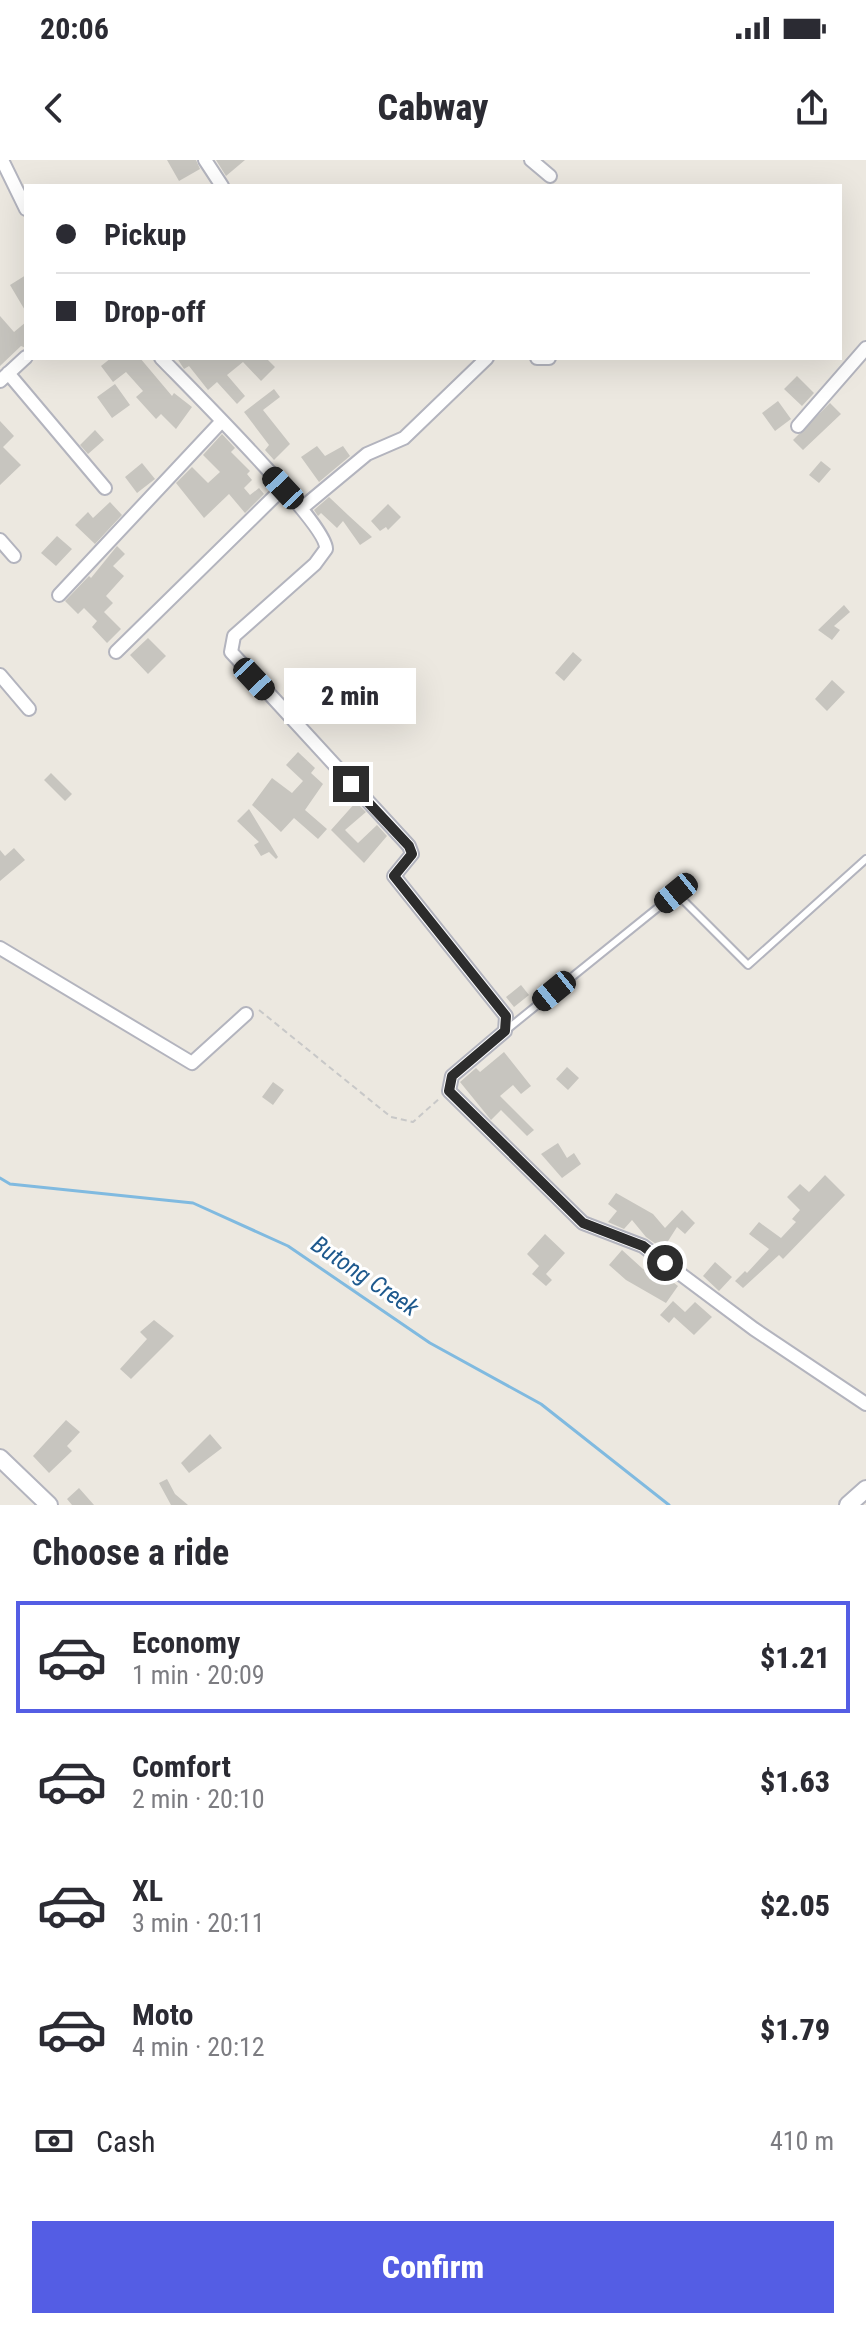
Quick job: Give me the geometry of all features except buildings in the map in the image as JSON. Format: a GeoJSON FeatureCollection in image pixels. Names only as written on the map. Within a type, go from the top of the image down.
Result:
{"type":"FeatureCollection","features":[{"type":"Feature","properties":{"kind":"street"},"geometry":{"type":"LineString","coordinates":[[2,160],[24,205]]}},
{"type":"Feature","properties":{"kind":"street"},"geometry":{"type":"LineString","coordinates":[[205,160],[221,184]]}},
{"type":"Feature","properties":{"kind":"street"},"geometry":{"type":"LineString","coordinates":[[531,160],[550,176]]}},
{"type":"Feature","properties":{"kind":"street"},"geometry":{"type":"LineString","coordinates":[[798,426],[866,348]]}},
{"type":"Feature","properties":{"kind":"street"},"geometry":{"type":"LineString","coordinates":[[24,359],[4,377],[105,488]]}},
{"type":"Feature","properties":{"kind":"street"},"geometry":{"type":"LineString","coordinates":[[163,360],[302,508],[324,538],[326,549],[315,564],[234,636],[231,652],[409,846],[412,854],[394,876],[506,1016],[505,1031],[452,1076],[449,1091],[583,1223],[643,1246],[754,1329],[866,1404]]}},
{"type":"Feature","properties":{"kind":"street"},"geometry":{"type":"LineString","coordinates":[[302,508],[367,454],[404,438],[485,360]]}},
{"type":"Feature","properties":{"kind":"street"},"geometry":{"type":"LineString","coordinates":[[59,595],[221,422]]}},
{"type":"Feature","properties":{"kind":"street"},"geometry":{"type":"LineString","coordinates":[[116,652],[283,488]]}},
{"type":"Feature","properties":{"kind":"street"},"geometry":{"type":"LineString","coordinates":[[0,540],[14,556]]}},
{"type":"Feature","properties":{"kind":"street"},"geometry":{"type":"LineString","coordinates":[[0,675],[29,709]]}},
{"type":"Feature","properties":{"kind":"street"},"geometry":{"type":"LineString","coordinates":[[0,948],[192,1063],[246,1014]]}},
{"type":"Feature","properties":{"kind":"street"},"geometry":{"type":"LineString","coordinates":[[0,1458],[49,1505]]}},
{"type":"Feature","properties":{"kind":"street"},"geometry":{"type":"LineString","coordinates":[[848,1505],[866,1489]]}},
{"type":"Feature","properties":{"kind":"lane"},"geometry":{"type":"LineString","coordinates":[[505,1031],[676,893],[748,965],[866,859]]}},
{"type":"Feature","properties":{"kind":"path"},"geometry":{"type":"LineString","coordinates":[[246,1014],[261,1009],[391,1117],[413,1122],[449,1091]]}},
{"type":"Feature","properties":{"kind":"waterway","name":"Butong Creek"},"geometry":{"type":"LineString","coordinates":[[0,1178],[10,1184],[193,1203],[288,1246],[430,1343],[541,1404],[669,1505]]}},
{"type":"Feature","properties":{"kind":"route"},"geometry":{"type":"LineString","coordinates":[[351,784],[409,846],[412,854],[394,876],[506,1016],[505,1031],[452,1076],[449,1091],[583,1223],[602,1233],[643,1246],[665,1263]]}}]}
